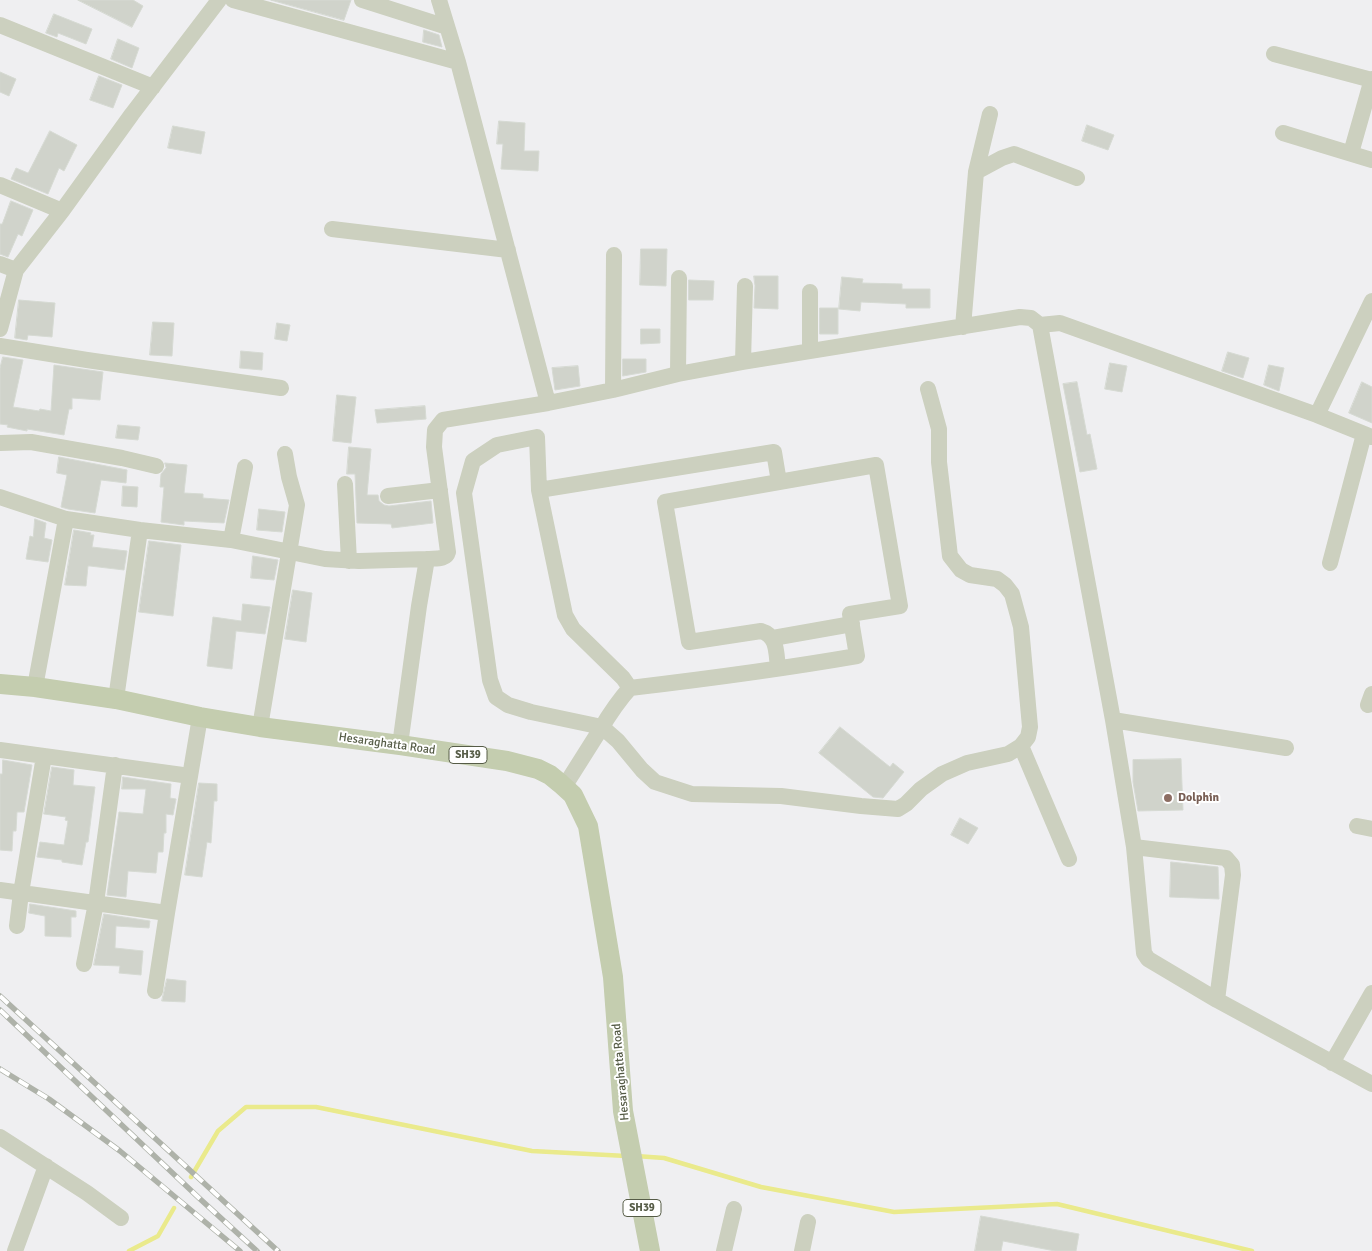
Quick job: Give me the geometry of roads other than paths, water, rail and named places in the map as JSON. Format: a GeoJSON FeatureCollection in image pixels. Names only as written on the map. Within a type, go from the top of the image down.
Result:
{"type":"FeatureCollection","features":[{"type":"Feature","properties":{"kind":"main road","name":"Hesaraghatta Road"},"geometry":{"type":"LineString","coordinates":[[0,684],[116,699],[200,717],[260,727],[507,761],[538,769],[550,775],[564,787],[572,795],[588,826],[613,977],[623,1111],[650,1251]]}},
{"type":"Feature","properties":{"kind":"street"},"geometry":{"type":"LineString","coordinates":[[0,329],[16,270],[219,0]]}},
{"type":"Feature","properties":{"kind":"street"},"geometry":{"type":"LineString","coordinates":[[233,0],[458,62]]}},
{"type":"Feature","properties":{"kind":"street"},"geometry":{"type":"LineString","coordinates":[[362,0],[447,26]]}},
{"type":"Feature","properties":{"kind":"street"},"geometry":{"type":"LineString","coordinates":[[439,0],[458,62],[548,403]]}},
{"type":"Feature","properties":{"kind":"street"},"geometry":{"type":"LineString","coordinates":[[0,25],[153,87]]}},
{"type":"Feature","properties":{"kind":"street"},"geometry":{"type":"LineString","coordinates":[[1274,54],[1372,79],[1351,153]]}},
{"type":"Feature","properties":{"kind":"street"},"geometry":{"type":"LineString","coordinates":[[963,327],[976,172],[990,114]]}},
{"type":"Feature","properties":{"kind":"street"},"geometry":{"type":"LineString","coordinates":[[1283,133],[1372,160]]}},
{"type":"Feature","properties":{"kind":"street"},"geometry":{"type":"LineString","coordinates":[[976,172],[1002,158],[1014,154],[1077,178]]}},
{"type":"Feature","properties":{"kind":"street"},"geometry":{"type":"LineString","coordinates":[[0,185],[62,211]]}},
{"type":"Feature","properties":{"kind":"street"},"geometry":{"type":"LineString","coordinates":[[332,229],[508,250]]}},
{"type":"Feature","properties":{"kind":"street"},"geometry":{"type":"LineString","coordinates":[[613,390],[614,255]]}},
{"type":"Feature","properties":{"kind":"street"},"geometry":{"type":"LineString","coordinates":[[0,264],[16,270]]}},
{"type":"Feature","properties":{"kind":"street"},"geometry":{"type":"LineString","coordinates":[[678,374],[679,278]]}},
{"type":"Feature","properties":{"kind":"street"},"geometry":{"type":"LineString","coordinates":[[743,362],[745,286]]}},
{"type":"Feature","properties":{"kind":"street"},"geometry":{"type":"LineString","coordinates":[[810,292],[810,351]]}},
{"type":"Feature","properties":{"kind":"street"},"geometry":{"type":"LineString","coordinates":[[1317,415],[1372,301]]}},
{"type":"Feature","properties":{"kind":"street"},"geometry":{"type":"LineString","coordinates":[[0,497],[66,519],[140,530],[231,540],[325,559],[444,558],[448,552],[434,447],[435,430],[444,420],[548,403],[678,374],[743,362],[1020,317],[1031,318],[1040,325],[1113,720],[1134,847],[1144,953],[1148,959],[1217,1000],[1372,1084]]}},
{"type":"Feature","properties":{"kind":"street"},"geometry":{"type":"LineString","coordinates":[[1040,325],[1060,323],[1368,435],[1330,563]]}},
{"type":"Feature","properties":{"kind":"street"},"geometry":{"type":"LineString","coordinates":[[0,346],[281,388]]}},
{"type":"Feature","properties":{"kind":"street"},"geometry":{"type":"LineString","coordinates":[[630,688],[623,678],[572,629],[566,615],[539,490],[537,437],[497,445],[472,461],[464,493],[490,680],[496,697],[508,705],[602,728],[618,741],[642,770],[655,782],[692,794],[781,796],[860,806],[898,808],[906,804],[921,789],[942,774],[967,763],[1008,754],[1021,746],[1028,737],[1030,727],[1021,627],[1012,594],[1005,585],[997,579],[970,575],[962,570],[950,556],[939,462],[939,429],[928,389]]}},
{"type":"Feature","properties":{"kind":"street"},"geometry":{"type":"LineString","coordinates":[[0,443],[31,442],[156,466]]}},
{"type":"Feature","properties":{"kind":"street"},"geometry":{"type":"LineString","coordinates":[[539,490],[774,452],[779,482]]}},
{"type":"Feature","properties":{"kind":"street"},"geometry":{"type":"LineString","coordinates":[[260,727],[297,505],[285,454]]}},
{"type":"Feature","properties":{"kind":"street"},"geometry":{"type":"LineString","coordinates":[[564,787],[620,698],[630,688],[778,668],[857,656],[850,614],[900,606],[876,465],[664,502],[689,642],[761,631],[773,638],[778,668]]}},
{"type":"Feature","properties":{"kind":"street"},"geometry":{"type":"LineString","coordinates":[[231,540],[245,467]]}},
{"type":"Feature","properties":{"kind":"street"},"geometry":{"type":"LineString","coordinates":[[345,484],[349,560]]}},
{"type":"Feature","properties":{"kind":"street"},"geometry":{"type":"LineString","coordinates":[[388,496],[440,490]]}},
{"type":"Feature","properties":{"kind":"street"},"geometry":{"type":"LineString","coordinates":[[35,688],[66,519]]}},
{"type":"Feature","properties":{"kind":"street"},"geometry":{"type":"LineString","coordinates":[[116,699],[140,530]]}},
{"type":"Feature","properties":{"kind":"street"},"geometry":{"type":"LineString","coordinates":[[400,745],[427,559]]}},
{"type":"Feature","properties":{"kind":"street"},"geometry":{"type":"LineString","coordinates":[[773,638],[852,624]]}},
{"type":"Feature","properties":{"kind":"street"},"geometry":{"type":"LineString","coordinates":[[155,991],[200,717]]}},
{"type":"Feature","properties":{"kind":"street"},"geometry":{"type":"LineString","coordinates":[[1113,720],[1286,748]]}},
{"type":"Feature","properties":{"kind":"street"},"geometry":{"type":"LineString","coordinates":[[1021,746],[1069,859]]}},
{"type":"Feature","properties":{"kind":"street"},"geometry":{"type":"LineString","coordinates":[[0,750],[190,776]]}},
{"type":"Feature","properties":{"kind":"street"},"geometry":{"type":"LineString","coordinates":[[17,926],[44,756]]}},
{"type":"Feature","properties":{"kind":"street"},"geometry":{"type":"LineString","coordinates":[[84,964],[96,903],[115,765]]}},
{"type":"Feature","properties":{"kind":"street"},"geometry":{"type":"LineString","coordinates":[[1134,847],[1226,858],[1232,865],[1233,875],[1217,1000]]}},
{"type":"Feature","properties":{"kind":"street"},"geometry":{"type":"LineString","coordinates":[[0,890],[167,914]]}},
{"type":"Feature","properties":{"kind":"street"},"geometry":{"type":"LineString","coordinates":[[1332,1062],[1372,993]]}},
{"type":"Feature","properties":{"kind":"street"},"geometry":{"type":"LineString","coordinates":[[0,1137],[87,1193],[121,1218]]}},
{"type":"Feature","properties":{"kind":"street"},"geometry":{"type":"LineString","coordinates":[[15,1251],[46,1166]]}},
{"type":"Feature","properties":{"kind":"street"},"geometry":{"type":"LineString","coordinates":[[724,1251],[734,1209]]}},
{"type":"Feature","properties":{"kind":"street"},"geometry":{"type":"LineString","coordinates":[[802,1251],[808,1222]]}},
{"type":"Feature","properties":{"kind":"waterway"},"geometry":{"type":"LineString","coordinates":[[191,1177],[218,1131],[246,1107],[316,1107],[532,1151],[626,1156]]}},
{"type":"Feature","properties":{"kind":"waterway"},"geometry":{"type":"LineString","coordinates":[[636,1156],[664,1158],[761,1187],[894,1212],[1057,1204],[1252,1251]]}},
{"type":"Feature","properties":{"kind":"waterway"},"geometry":{"type":"LineString","coordinates":[[129,1251],[158,1236],[174,1208]]}},
{"type":"Feature","properties":{"kind":"railway"},"geometry":{"type":"LineString","coordinates":[[0,996],[278,1251]]}},
{"type":"Feature","properties":{"kind":"railway"},"geometry":{"type":"LineString","coordinates":[[0,1010],[257,1251]]}},
{"type":"Feature","properties":{"kind":"railway"},"geometry":{"type":"LineString","coordinates":[[0,1069],[49,1099],[120,1151],[240,1251]]}},
{"type":"Feature","properties":{"kind":"place","name":"Dolphin"},"geometry":{"type":"Point","coordinates":[1168,798]}}]}
